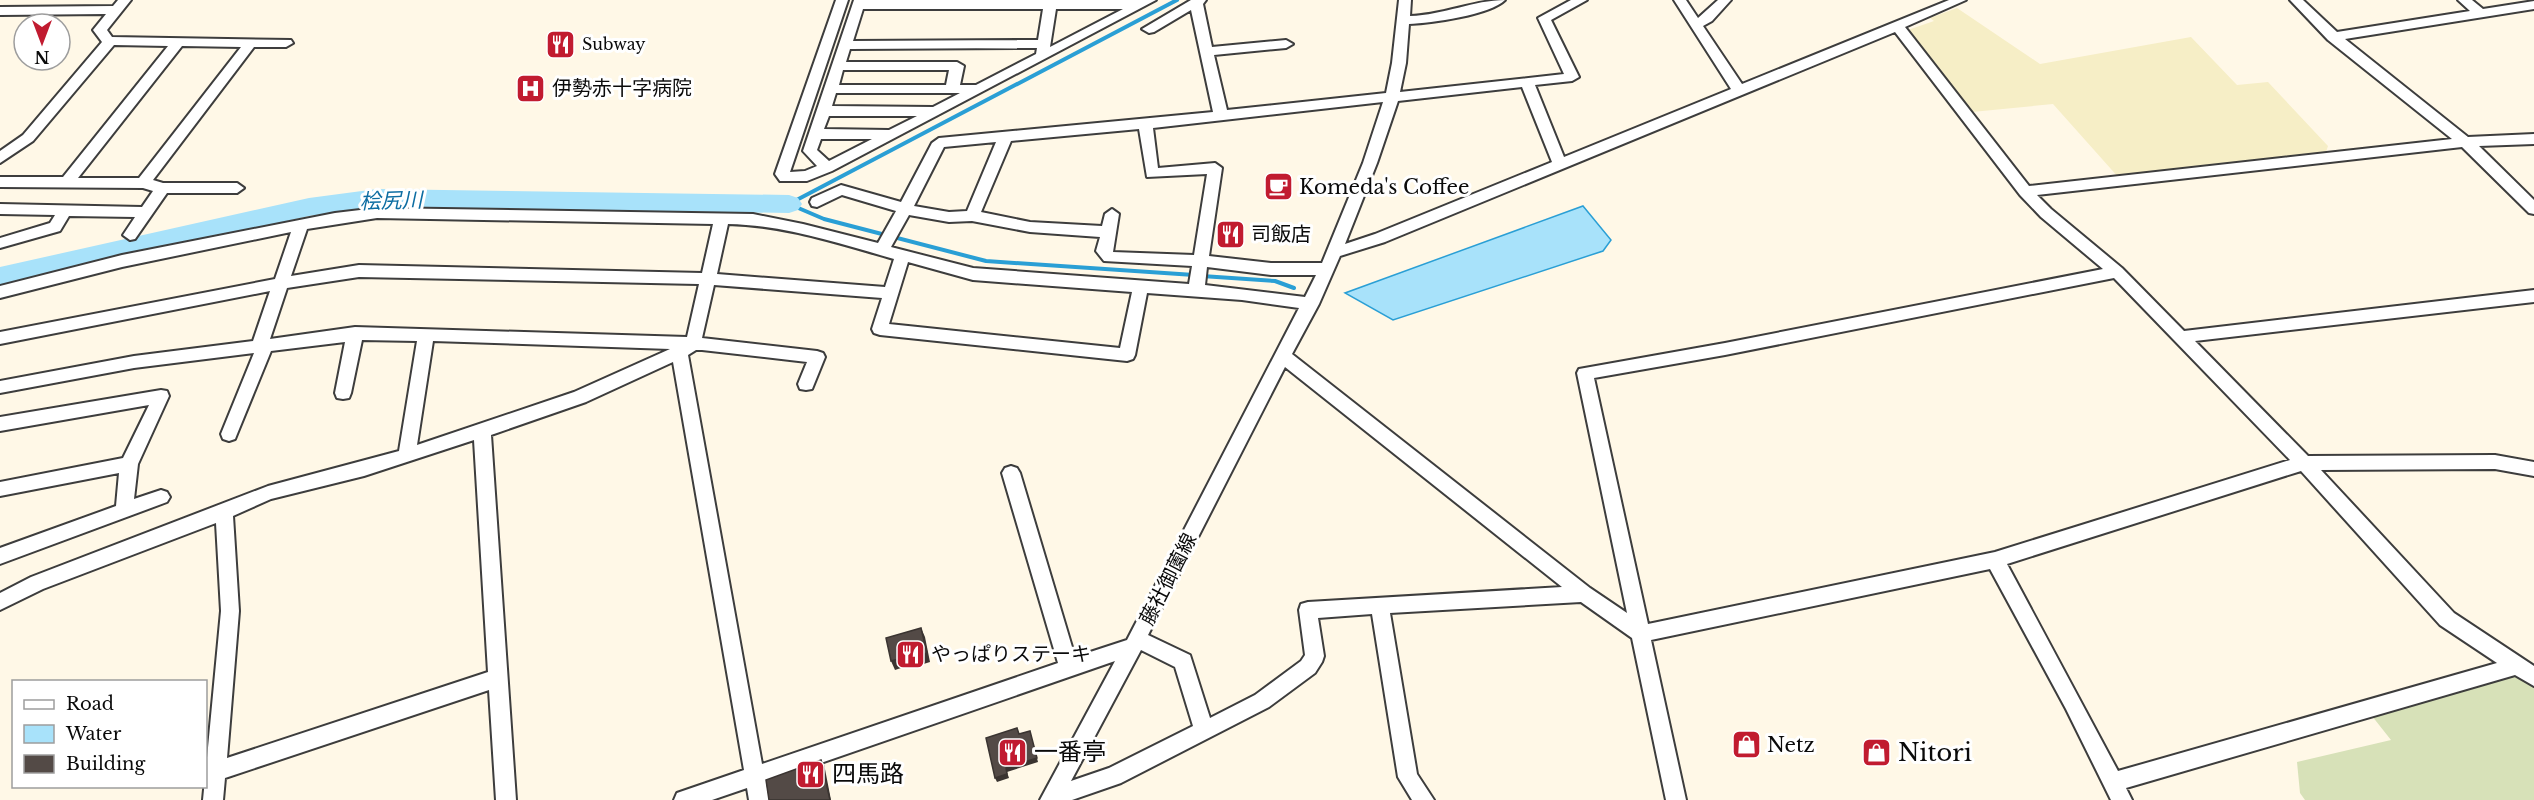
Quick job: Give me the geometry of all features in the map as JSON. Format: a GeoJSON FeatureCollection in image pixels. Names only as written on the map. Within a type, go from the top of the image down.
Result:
{"type":"FeatureCollection","features":[{"type":"Feature","properties":{"kind":"street"},"geometry":{"type":"LineString","coordinates":[[843,0],[782,174],[785,177],[801,177],[827,168],[979,89],[1043,50],[1144,3]]}},
{"type":"Feature","properties":{"kind":"street","name":"藤社御薗線"},"geometry":{"type":"LineString","coordinates":[[1051,799],[1135,642],[1327,269],[1370,163],[1392,96],[1400,63],[1405,0]]}},
{"type":"Feature","properties":{"kind":"street"},"geometry":{"type":"LineString","coordinates":[[1404,20],[1447,17],[1473,11],[1499,0]]}},
{"type":"Feature","properties":{"kind":"street"},"geometry":{"type":"LineString","coordinates":[[884,244],[897,226],[904,208],[939,143],[1144,124],[1572,77],[1544,18],[1581,0]]}},
{"type":"Feature","properties":{"kind":"street"},"geometry":{"type":"LineString","coordinates":[[1680,0],[1739,90]]}},
{"type":"Feature","properties":{"kind":"street"},"geometry":{"type":"LineString","coordinates":[[1695,25],[1707,18],[1725,0]]}},
{"type":"Feature","properties":{"kind":"street"},"geometry":{"type":"LineString","coordinates":[[1333,253],[1380,238],[1960,0]]}},
{"type":"Feature","properties":{"kind":"street"},"geometry":{"type":"LineString","coordinates":[[2296,0],[2333,37],[2466,142],[2534,209]]}},
{"type":"Feature","properties":{"kind":"street"},"geometry":{"type":"LineString","coordinates":[[2464,0],[2481,14]]}},
{"type":"Feature","properties":{"kind":"street"},"geometry":{"type":"LineString","coordinates":[[1149,29],[1198,1],[1221,115]]}},
{"type":"Feature","properties":{"kind":"street"},"geometry":{"type":"LineString","coordinates":[[827,168],[810,151],[859,3],[1144,3]]}},
{"type":"Feature","properties":{"kind":"street"},"geometry":{"type":"LineString","coordinates":[[1043,50],[1051,3]]}},
{"type":"Feature","properties":{"kind":"street"},"geometry":{"type":"LineString","coordinates":[[0,11],[120,5]]}},
{"type":"Feature","properties":{"kind":"street"},"geometry":{"type":"LineString","coordinates":[[120,5],[100,30],[104,38],[110,40],[286,43]]}},
{"type":"Feature","properties":{"kind":"street"},"geometry":{"type":"LineString","coordinates":[[2333,37],[2534,5]]}},
{"type":"Feature","properties":{"kind":"street"},"geometry":{"type":"LineString","coordinates":[[1897,26],[2025,191],[2046,213],[2117,272],[2181,336],[2304,464],[2447,619],[2534,677]]}},
{"type":"Feature","properties":{"kind":"street"},"geometry":{"type":"LineString","coordinates":[[0,158],[28,138],[110,40]]}},
{"type":"Feature","properties":{"kind":"street"},"geometry":{"type":"LineString","coordinates":[[66,183],[179,41]]}},
{"type":"Feature","properties":{"kind":"street"},"geometry":{"type":"LineString","coordinates":[[143,183],[251,42]]}},
{"type":"Feature","properties":{"kind":"street"},"geometry":{"type":"LineString","coordinates":[[1207,52],[1286,44]]}},
{"type":"Feature","properties":{"kind":"street"},"geometry":{"type":"LineString","coordinates":[[846,45],[1043,50]]}},
{"type":"Feature","properties":{"kind":"street"},"geometry":{"type":"LineString","coordinates":[[839,66],[957,66],[952,89]]}},
{"type":"Feature","properties":{"kind":"street"},"geometry":{"type":"LineString","coordinates":[[1527,82],[1560,164]]}},
{"type":"Feature","properties":{"kind":"street"},"geometry":{"type":"LineString","coordinates":[[831,89],[979,89]]}},
{"type":"Feature","properties":{"kind":"street"},"geometry":{"type":"LineString","coordinates":[[885,111],[891,89]]}},
{"type":"Feature","properties":{"kind":"street"},"geometry":{"type":"LineString","coordinates":[[824,111],[935,111]]}},
{"type":"Feature","properties":{"kind":"street"},"geometry":{"type":"LineString","coordinates":[[1144,124],[1152,174],[1215,168],[1196,289]]}},
{"type":"Feature","properties":{"kind":"street"},"geometry":{"type":"LineString","coordinates":[[816,134],[891,134]]}},
{"type":"Feature","properties":{"kind":"street"},"geometry":{"type":"LineString","coordinates":[[972,216],[1006,136]]}},
{"type":"Feature","properties":{"kind":"street"},"geometry":{"type":"LineString","coordinates":[[2025,191],[2466,142],[2534,139]]}},
{"type":"Feature","properties":{"kind":"street"},"geometry":{"type":"LineString","coordinates":[[0,182],[143,183],[163,189],[237,188]]}},
{"type":"Feature","properties":{"kind":"street"},"geometry":{"type":"LineString","coordinates":[[130,235],[163,189]]}},
{"type":"Feature","properties":{"kind":"street"},"geometry":{"type":"LineString","coordinates":[[818,202],[841,190],[904,208],[948,217],[972,216],[1030,227],[1108,232]]}},
{"type":"Feature","properties":{"kind":"street"},"geometry":{"type":"LineString","coordinates":[[0,209],[147,212]]}},
{"type":"Feature","properties":{"kind":"street"},"geometry":{"type":"LineString","coordinates":[[0,243],[55,227],[66,209]]}},
{"type":"Feature","properties":{"kind":"street"},"geometry":{"type":"LineString","coordinates":[[0,291],[122,261],[301,225],[377,213],[765,220],[884,244],[903,255],[973,274],[1196,289],[1311,304]]}},
{"type":"Feature","properties":{"kind":"street"},"geometry":{"type":"LineString","coordinates":[[1112,214],[1104,251],[1109,257],[1271,269],[1327,269]]}},
{"type":"Feature","properties":{"kind":"street"},"geometry":{"type":"LineString","coordinates":[[722,218],[709,279],[686,348],[759,800]]}},
{"type":"Feature","properties":{"kind":"street"},"geometry":{"type":"LineString","coordinates":[[229,434],[263,344],[280,284],[301,225]]}},
{"type":"Feature","properties":{"kind":"street"},"geometry":{"type":"LineString","coordinates":[[903,255],[880,329],[1127,355],[1141,286]]}},
{"type":"Feature","properties":{"kind":"street"},"geometry":{"type":"LineString","coordinates":[[0,338],[324,275],[359,271],[709,279],[892,293]]}},
{"type":"Feature","properties":{"kind":"street"},"geometry":{"type":"LineString","coordinates":[[1676,800],[1585,373],[1725,349],[2117,272]]}},
{"type":"Feature","properties":{"kind":"street"},"geometry":{"type":"LineString","coordinates":[[2181,336],[2534,296]]}},
{"type":"Feature","properties":{"kind":"street"},"geometry":{"type":"LineString","coordinates":[[0,387],[134,362],[355,333],[686,348],[817,357],[807,384]]}},
{"type":"Feature","properties":{"kind":"street"},"geometry":{"type":"LineString","coordinates":[[343,393],[355,333]]}},
{"type":"Feature","properties":{"kind":"street"},"geometry":{"type":"LineString","coordinates":[[407,453],[426,335]]}},
{"type":"Feature","properties":{"kind":"street"},"geometry":{"type":"LineString","coordinates":[[0,602],[37,582],[224,512],[268,493],[364,469],[407,453],[482,431],[580,397],[686,348]]}},
{"type":"Feature","properties":{"kind":"street"},"geometry":{"type":"LineString","coordinates":[[1283,356],[1584,594],[1642,634],[1995,560],[2304,464],[2495,462],[2534,469]]}},
{"type":"Feature","properties":{"kind":"street"},"geometry":{"type":"LineString","coordinates":[[0,424],[161,396],[129,464],[124,511]]}},
{"type":"Feature","properties":{"kind":"street"},"geometry":{"type":"LineString","coordinates":[[482,431],[506,800]]}},
{"type":"Feature","properties":{"kind":"street"},"geometry":{"type":"LineString","coordinates":[[2,491],[129,464]]}},
{"type":"Feature","properties":{"kind":"street"},"geometry":{"type":"LineString","coordinates":[[1011,473],[1069,668]]}},
{"type":"Feature","properties":{"kind":"street"},"geometry":{"type":"LineString","coordinates":[[0,556],[161,497]]}},
{"type":"Feature","properties":{"kind":"street"},"geometry":{"type":"LineString","coordinates":[[213,800],[230,611],[224,512]]}},
{"type":"Feature","properties":{"kind":"street"},"geometry":{"type":"LineString","coordinates":[[1995,560],[2073,703],[2117,791],[2517,665]]}},
{"type":"Feature","properties":{"kind":"street"},"geometry":{"type":"LineString","coordinates":[[1051,799],[1114,776],[1262,701],[1308,667],[1315,656],[1308,610],[1584,594]]}},
{"type":"Feature","properties":{"kind":"street"},"geometry":{"type":"LineString","coordinates":[[1380,606],[1408,777],[1424,800]]}},
{"type":"Feature","properties":{"kind":"street"},"geometry":{"type":"LineString","coordinates":[[684,800],[1069,668],[1135,642],[1183,661],[1204,731]]}},
{"type":"Feature","properties":{"kind":"street"},"geometry":{"type":"LineString","coordinates":[[216,771],[498,678]]}},
{"type":"Feature","properties":{"kind":"shaded area"},"geometry":{"type":"Polygon","coordinates":[[[1957,8],[2040,64],[2191,37],[2237,85],[2268,82],[2328,146],[2326,152],[2119,178],[2053,104],[1972,112],[1908,30],[1934,21],[1930,18],[1957,8]]]}},
{"type":"Feature","properties":{"kind":"green space"},"geometry":{"type":"Polygon","coordinates":[[[2513,672],[2534,683],[2534,800],[2305,800],[2300,793],[2297,762],[2391,740],[2372,716],[2513,672]]]}},
{"type":"Feature","properties":{"kind":"water"},"geometry":{"type":"Polygon","coordinates":[[[1583,206],[1611,240],[1603,251],[1393,320],[1345,293],[1583,206]]]}},
{"type":"Feature","properties":{"kind":"building"},"geometry":{"type":"Polygon","coordinates":[[[921,628],[927,653],[891,661],[886,638],[921,628]]]}},
{"type":"Feature","properties":{"kind":"building","name":"一番亭"},"geometry":{"type":"Polygon","coordinates":[[[1017,728],[1019,734],[1030,731],[1037,758],[1006,768],[1007,774],[995,778],[986,738],[1017,728]]]}},
{"type":"Feature","properties":{"kind":"building","name":"四馬路"},"geometry":{"type":"Polygon","coordinates":[[[821,760],[830,800],[769,800],[766,780],[821,760]]]}},
{"type":"Feature","properties":{"kind":"waterway"},"geometry":{"type":"LineString","coordinates":[[1177,0],[789,204],[824,219],[986,261],[1194,275]]}},
{"type":"Feature","properties":{"kind":"waterway","name":"桧尻川"},"geometry":{"type":"LineString","coordinates":[[0,277],[309,207],[377,198],[789,204]]}},
{"type":"Feature","properties":{"kind":"waterway"},"geometry":{"type":"LineString","coordinates":[[1202,276],[1275,281],[1294,288]]}},
{"type":"Feature","properties":{"kind":"place","name":"Subway"},"geometry":{"type":"Point","coordinates":[561,44]}},
{"type":"Feature","properties":{"kind":"place","name":"伊勢赤十字病院"},"geometry":{"type":"Point","coordinates":[531,88]}},
{"type":"Feature","properties":{"kind":"place","name":"Komeda's Coffee"},"geometry":{"type":"Point","coordinates":[1278,187]}},
{"type":"Feature","properties":{"kind":"place","name":"司飯店"},"geometry":{"type":"Point","coordinates":[1230,234]}},
{"type":"Feature","properties":{"kind":"place","name":"やっぱりステーキ"},"geometry":{"type":"Point","coordinates":[910,654]}},
{"type":"Feature","properties":{"kind":"place","name":"Netz"},"geometry":{"type":"Point","coordinates":[1746,745]}},
{"type":"Feature","properties":{"kind":"place","name":"一番亭"},"geometry":{"type":"Point","coordinates":[1013,752]}},
{"type":"Feature","properties":{"kind":"place","name":"Nitori"},"geometry":{"type":"Point","coordinates":[1877,753]}},
{"type":"Feature","properties":{"kind":"place","name":"四馬路"},"geometry":{"type":"Point","coordinates":[811,774]}}]}
